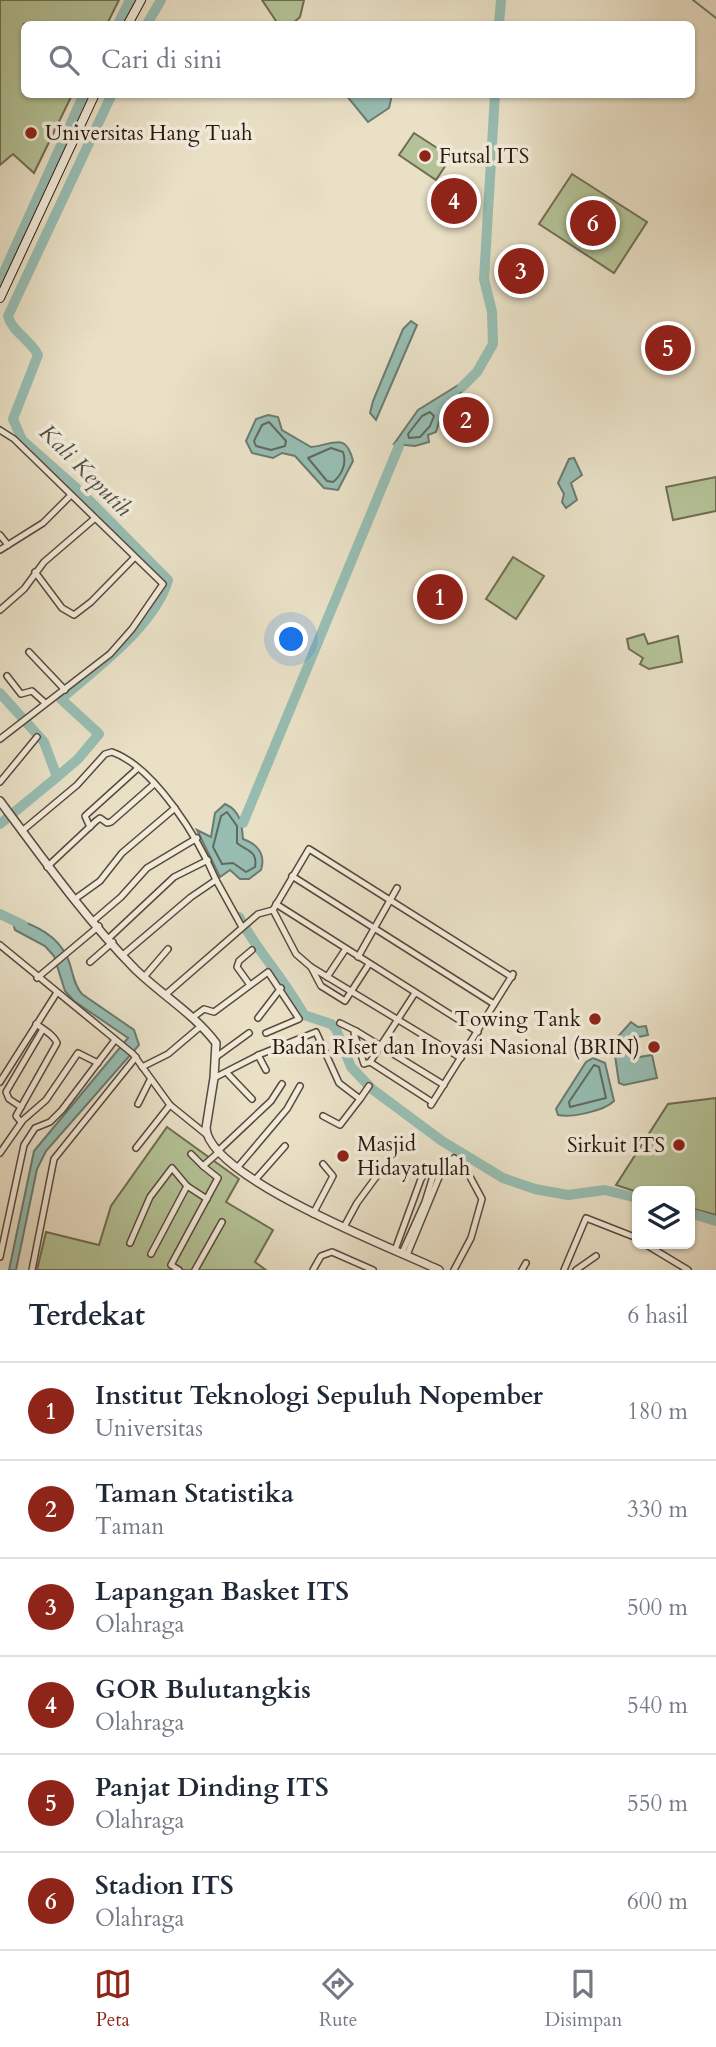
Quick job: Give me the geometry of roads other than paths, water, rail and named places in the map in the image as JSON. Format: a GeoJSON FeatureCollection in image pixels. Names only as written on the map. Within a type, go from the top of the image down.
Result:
{"type":"FeatureCollection","features":[{"type":"Feature","properties":{"kind":"main road"},"geometry":{"type":"LineString","coordinates":[[130,21],[141,0]]}},
{"type":"Feature","properties":{"kind":"main road"},"geometry":{"type":"LineString","coordinates":[[0,298],[93,98]]}},
{"type":"Feature","properties":{"kind":"street"},"geometry":{"type":"LineString","coordinates":[[0,430],[163,584],[121,642],[65,690],[44,702],[0,738]]}},
{"type":"Feature","properties":{"kind":"street"},"geometry":{"type":"LineString","coordinates":[[0,550],[43,523],[71,495]]}},
{"type":"Feature","properties":{"kind":"street"},"geometry":{"type":"LineString","coordinates":[[0,610],[20,593],[35,572],[94,519]]}},
{"type":"Feature","properties":{"kind":"street"},"geometry":{"type":"LineString","coordinates":[[0,535],[8,545]]}},
{"type":"Feature","properties":{"kind":"street"},"geometry":{"type":"LineString","coordinates":[[35,572],[70,614],[75,614],[90,603],[135,558]]}},
{"type":"Feature","properties":{"kind":"street"},"geometry":{"type":"LineString","coordinates":[[29,652],[65,690]]}},
{"type":"Feature","properties":{"kind":"street"},"geometry":{"type":"LineString","coordinates":[[6,676],[21,694],[32,691],[44,702]]}},
{"type":"Feature","properties":{"kind":"street"},"geometry":{"type":"LineString","coordinates":[[0,782],[37,737]]}},
{"type":"Feature","properties":{"kind":"street"},"geometry":{"type":"LineString","coordinates":[[22,831],[76,786],[105,754],[116,753],[137,769],[175,808],[197,838],[216,880],[244,926]]}},
{"type":"Feature","properties":{"kind":"street"},"geometry":{"type":"LineString","coordinates":[[90,827],[85,816],[137,769]]}},
{"type":"Feature","properties":{"kind":"street"},"geometry":{"type":"LineString","coordinates":[[47,867],[96,821],[100,818],[107,823],[111,822],[153,785]]}},
{"type":"Feature","properties":{"kind":"street"},"geometry":{"type":"LineString","coordinates":[[0,801],[47,867],[96,924],[144,977],[201,1026],[216,1043],[207,1135]]}},
{"type":"Feature","properties":{"kind":"street"},"geometry":{"type":"LineString","coordinates":[[75,899],[100,881],[122,853],[175,808]]}},
{"type":"Feature","properties":{"kind":"street"},"geometry":{"type":"LineString","coordinates":[[37,978],[73,949],[146,869],[197,838]]}},
{"type":"Feature","properties":{"kind":"street"},"geometry":{"type":"LineString","coordinates":[[165,995],[258,914],[273,910],[309,849],[313,849],[391,902],[512,976],[431,1104],[370,1062],[363,1063],[353,1035],[356,1031]]}},
{"type":"Feature","properties":{"kind":"street"},"geometry":{"type":"LineString","coordinates":[[90,962],[174,877],[208,860]]}},
{"type":"Feature","properties":{"kind":"street"},"geometry":{"type":"LineString","coordinates":[[292,877],[494,1004]]}},
{"type":"Feature","properties":{"kind":"street"},"geometry":{"type":"LineString","coordinates":[[124,954],[191,897],[216,880]]}},
{"type":"Feature","properties":{"kind":"street"},"geometry":{"type":"LineString","coordinates":[[358,957],[397,888]]}},
{"type":"Feature","properties":{"kind":"street"},"geometry":{"type":"LineString","coordinates":[[276,904],[478,1032]]}},
{"type":"Feature","properties":{"kind":"street"},"geometry":{"type":"LineString","coordinates":[[273,910],[296,954],[311,967],[461,1058]]}},
{"type":"Feature","properties":{"kind":"street"},"geometry":{"type":"LineString","coordinates":[[0,945],[134,1056],[170,1105],[207,1135],[219,1152],[237,1168],[313,1214],[439,1270]]}},
{"type":"Feature","properties":{"kind":"street"},"geometry":{"type":"LineString","coordinates":[[144,977],[168,949]]}},
{"type":"Feature","properties":{"kind":"street"},"geometry":{"type":"LineString","coordinates":[[250,985],[237,967],[239,961],[251,950]]}},
{"type":"Feature","properties":{"kind":"street"},"geometry":{"type":"LineString","coordinates":[[327,977],[345,950]]}},
{"type":"Feature","properties":{"kind":"street"},"geometry":{"type":"LineString","coordinates":[[311,967],[321,985],[344,1001],[369,964]]}},
{"type":"Feature","properties":{"kind":"street"},"geometry":{"type":"LineString","coordinates":[[192,1018],[204,1009],[214,1012],[268,972],[299,1019],[267,1033]]}},
{"type":"Feature","properties":{"kind":"street"},"geometry":{"type":"LineString","coordinates":[[258,1018],[281,988]]}},
{"type":"Feature","properties":{"kind":"street"},"geometry":{"type":"LineString","coordinates":[[0,1082],[56,993]]}},
{"type":"Feature","properties":{"kind":"street"},"geometry":{"type":"LineString","coordinates":[[370,1062],[415,993]]}},
{"type":"Feature","properties":{"kind":"street"},"geometry":{"type":"LineString","coordinates":[[340,1023],[444,1085]]}},
{"type":"Feature","properties":{"kind":"street"},"geometry":{"type":"LineString","coordinates":[[21,1122],[16,1116],[57,1043],[36,1024]]}},
{"type":"Feature","properties":{"kind":"street"},"geometry":{"type":"LineString","coordinates":[[142,1067],[168,1054],[201,1026]]}},
{"type":"Feature","properties":{"kind":"street"},"geometry":{"type":"LineString","coordinates":[[21,1107],[9,1099],[6,1092],[43,1029]]}},
{"type":"Feature","properties":{"kind":"street"},"geometry":{"type":"LineString","coordinates":[[214,1078],[228,1074],[258,1055],[316,1032],[340,1083],[360,1099]]}},
{"type":"Feature","properties":{"kind":"street"},"geometry":{"type":"LineString","coordinates":[[216,1057],[249,1033]]}},
{"type":"Feature","properties":{"kind":"street"},"geometry":{"type":"LineString","coordinates":[[0,1255],[24,1145],[35,1128],[50,1122],[62,1111],[114,1040]]}},
{"type":"Feature","properties":{"kind":"street"},"geometry":{"type":"LineString","coordinates":[[0,1153],[21,1122],[46,1100],[78,1053],[98,1062]]}},
{"type":"Feature","properties":{"kind":"street"},"geometry":{"type":"LineString","coordinates":[[258,1055],[267,1070]]}},
{"type":"Feature","properties":{"kind":"street"},"geometry":{"type":"LineString","coordinates":[[32,1270],[54,1160],[134,1056]]}},
{"type":"Feature","properties":{"kind":"street"},"geometry":{"type":"LineString","coordinates":[[228,1074],[253,1099]]}},
{"type":"Feature","properties":{"kind":"street"},"geometry":{"type":"LineString","coordinates":[[138,1104],[150,1080]]}},
{"type":"Feature","properties":{"kind":"street"},"geometry":{"type":"LineString","coordinates":[[203,1166],[271,1101],[282,1084]]}},
{"type":"Feature","properties":{"kind":"street"},"geometry":{"type":"LineString","coordinates":[[237,1168],[287,1109],[300,1086]]}},
{"type":"Feature","properties":{"kind":"street"},"geometry":{"type":"LineString","coordinates":[[323,1116],[340,1125],[369,1086]]}},
{"type":"Feature","properties":{"kind":"street"},"geometry":{"type":"LineString","coordinates":[[136,1149],[170,1105]]}},
{"type":"Feature","properties":{"kind":"street"},"geometry":{"type":"LineString","coordinates":[[255,1180],[285,1146]]}},
{"type":"Feature","properties":{"kind":"street"},"geometry":{"type":"LineString","coordinates":[[176,1269],[171,1265],[218,1178],[191,1154]]}},
{"type":"Feature","properties":{"kind":"street"},"geometry":{"type":"LineString","coordinates":[[402,1253],[442,1170],[454,1158],[468,1172],[482,1199],[471,1238],[454,1270]]}},
{"type":"Feature","properties":{"kind":"street"},"geometry":{"type":"LineString","coordinates":[[313,1214],[333,1176],[323,1164]]}},
{"type":"Feature","properties":{"kind":"street"},"geometry":{"type":"LineString","coordinates":[[130,1243],[150,1197],[172,1168],[187,1186],[207,1199]]}},
{"type":"Feature","properties":{"kind":"street"},"geometry":{"type":"LineString","coordinates":[[344,1227],[357,1203],[382,1169]]}},
{"type":"Feature","properties":{"kind":"street"},"geometry":{"type":"LineString","coordinates":[[402,1253],[406,1221],[421,1179],[425,1173],[442,1170]]}},
{"type":"Feature","properties":{"kind":"street"},"geometry":{"type":"LineString","coordinates":[[402,1253],[425,1202],[434,1173]]}},
{"type":"Feature","properties":{"kind":"street"},"geometry":{"type":"LineString","coordinates":[[151,1254],[187,1186]]}},
{"type":"Feature","properties":{"kind":"street"},"geometry":{"type":"LineString","coordinates":[[564,1270],[586,1218],[632,1236]]}},
{"type":"Feature","properties":{"kind":"street"},"geometry":{"type":"LineString","coordinates":[[406,1221],[414,1223]]}},
{"type":"Feature","properties":{"kind":"street"},"geometry":{"type":"LineString","coordinates":[[195,1270],[222,1222]]}},
{"type":"Feature","properties":{"kind":"street"},"geometry":{"type":"LineString","coordinates":[[653,1249],[688,1270]]}},
{"type":"Feature","properties":{"kind":"street"},"geometry":{"type":"LineString","coordinates":[[313,1270],[321,1256],[332,1252],[361,1268],[373,1270]]}},
{"type":"Feature","properties":{"kind":"street"},"geometry":{"type":"LineString","coordinates":[[576,1270],[596,1256]]}},
{"type":"Feature","properties":{"kind":"street"},"geometry":{"type":"LineString","coordinates":[[522,1270],[526,1263]]}},
{"type":"Feature","properties":{"kind":"water"},"geometry":{"type":"Polygon","coordinates":[[[348,98],[391,98],[389,108],[368,122],[348,98]]]}},
{"type":"Feature","properties":{"kind":"water"},"geometry":{"type":"Polygon","coordinates":[[[411,321],[417,325],[376,420],[370,413],[373,401],[403,329],[411,321]]]}},
{"type":"Feature","properties":{"kind":"water"},"geometry":{"type":"Polygon","coordinates":[[[460,384],[464,389],[441,416],[436,432],[428,435],[429,442],[415,446],[394,444],[418,410],[460,384]]]}},
{"type":"Feature","properties":{"kind":"water"},"geometry":{"type":"Polygon","coordinates":[[[268,415],[278,417],[282,430],[311,447],[338,442],[347,446],[353,461],[338,490],[324,488],[295,456],[282,453],[273,458],[252,453],[246,441],[256,419],[268,415]]]}},
{"type":"Feature","properties":{"kind":"water"},"geometry":{"type":"Polygon","coordinates":[[[574,458],[582,475],[571,483],[577,500],[566,508],[562,502],[564,494],[558,483],[569,459],[574,458]]]}},
{"type":"Feature","properties":{"kind":"water"},"geometry":{"type":"Polygon","coordinates":[[[225,804],[237,814],[243,839],[256,847],[261,854],[261,870],[249,879],[240,879],[230,870],[220,877],[197,830],[211,837],[215,813],[225,804]]]}},
{"type":"Feature","properties":{"kind":"water"},"geometry":{"type":"Polygon","coordinates":[[[12,918],[37,928],[58,943],[68,959],[82,994],[134,1030],[139,1045],[46,1151],[37,1169],[16,1270],[9,1270],[34,1151],[128,1038],[74,1001],[65,991],[54,956],[45,946],[15,930],[12,918]]]}},
{"type":"Feature","properties":{"kind":"water"},"geometry":{"type":"Polygon","coordinates":[[[631,1022],[638,1027],[646,1026],[648,1035],[629,1039],[633,1058],[652,1055],[657,1078],[624,1085],[619,1083],[613,1042],[631,1022]]]}},
{"type":"Feature","properties":{"kind":"water"},"geometry":{"type":"Polygon","coordinates":[[[593,1058],[605,1063],[614,1101],[587,1113],[558,1115],[556,1109],[586,1062],[593,1058]]]}},
{"type":"Feature","properties":{"kind":"waterway","name":"Kali Keputih"},"geometry":{"type":"LineString","coordinates":[[120,21],[130,0]]}},
{"type":"Feature","properties":{"kind":"waterway","name":"Kali Keputih"},"geometry":{"type":"LineString","coordinates":[[149,21],[161,0]]}},
{"type":"Feature","properties":{"kind":"waterway"},"geometry":{"type":"LineString","coordinates":[[499,21],[501,0]]}},
{"type":"Feature","properties":{"kind":"waterway"},"geometry":{"type":"LineString","coordinates":[[693,0],[716,18]]}},
{"type":"Feature","properties":{"kind":"waterway","name":"Kali Keputih"},"geometry":{"type":"LineString","coordinates":[[0,281],[82,98]]}},
{"type":"Feature","properties":{"kind":"waterway","name":"Kali Keputih"},"geometry":{"type":"LineString","coordinates":[[57,777],[78,759],[99,734],[61,699],[137,630],[151,614],[168,580],[82,493],[22,440],[13,419],[38,355],[13,327],[8,316],[110,98]]}},
{"type":"Feature","properties":{"kind":"waterway"},"geometry":{"type":"LineString","coordinates":[[462,387],[477,372],[493,344],[492,312],[484,279],[495,98]]}},
{"type":"Feature","properties":{"kind":"waterway"},"geometry":{"type":"LineString","coordinates":[[243,823],[399,446]]}},
{"type":"Feature","properties":{"kind":"waterway"},"geometry":{"type":"LineString","coordinates":[[0,693],[44,742],[57,777],[0,824]]}},
{"type":"Feature","properties":{"kind":"waterway"},"geometry":{"type":"LineString","coordinates":[[0,914],[23,925]]}},
{"type":"Feature","properties":{"kind":"waterway"},"geometry":{"type":"LineString","coordinates":[[239,917],[304,1015],[331,1024],[336,1029],[351,1067],[372,1089],[442,1141],[503,1178],[535,1189],[568,1195],[605,1190],[632,1197]]}},
{"type":"Feature","properties":{"kind":"waterway"},"geometry":{"type":"LineString","coordinates":[[695,1215],[716,1221]]}},
{"type":"Feature","properties":{"kind":"place","name":"Universitas Hang Tuah"},"geometry":{"type":"Point","coordinates":[31,133]}},
{"type":"Feature","properties":{"kind":"place","name":"Futsal ITS"},"geometry":{"type":"Point","coordinates":[425,156]}},
{"type":"Feature","properties":{"kind":"place","name":"GOR Bulutangkis"},"geometry":{"type":"Point","coordinates":[454,201]}},
{"type":"Feature","properties":{"kind":"place","name":"Stadion ITS"},"geometry":{"type":"Point","coordinates":[593,223]}},
{"type":"Feature","properties":{"kind":"place","name":"Lapangan Basket ITS"},"geometry":{"type":"Point","coordinates":[521,271]}},
{"type":"Feature","properties":{"kind":"place","name":"Panjat Dinding ITS"},"geometry":{"type":"Point","coordinates":[668,348]}},
{"type":"Feature","properties":{"kind":"place","name":"Taman Statistika"},"geometry":{"type":"Point","coordinates":[466,420]}},
{"type":"Feature","properties":{"kind":"place","name":"Institut Teknologi Sepuluh Nopember"},"geometry":{"type":"Point","coordinates":[440,597]}},
{"type":"Feature","properties":{"kind":"place","name":"Towing Tank"},"geometry":{"type":"Point","coordinates":[595,1019]}},
{"type":"Feature","properties":{"kind":"place","name":"Badan RIset dan Inovasi Nasional (BRIN)"},"geometry":{"type":"Point","coordinates":[654,1047]}},
{"type":"Feature","properties":{"kind":"place","name":"Sirkuit ITS"},"geometry":{"type":"Point","coordinates":[679,1145]}},
{"type":"Feature","properties":{"kind":"place","name":"Masjid Hidayatullah"},"geometry":{"type":"Point","coordinates":[343,1156]}}]}
